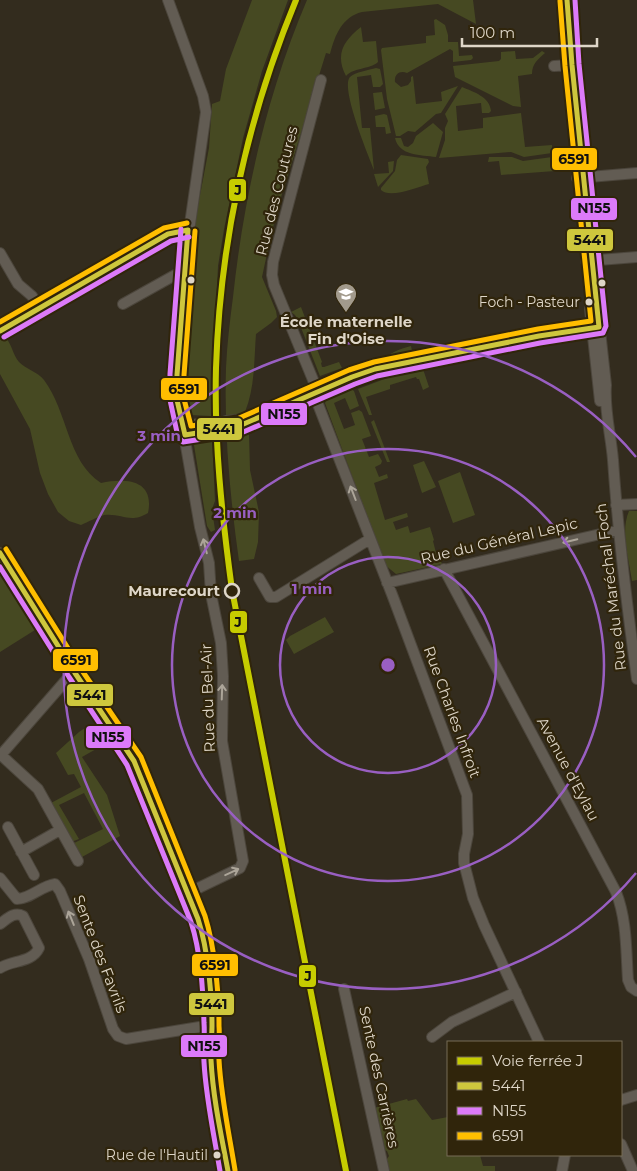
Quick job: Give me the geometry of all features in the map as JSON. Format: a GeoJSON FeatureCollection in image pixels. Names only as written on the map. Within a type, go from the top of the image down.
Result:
{"type":"FeatureCollection","features":[{"type":"Feature","properties":{"kind":"street","name":"Rue du Bel-Air"},"geometry":{"type":"LineString","coordinates":[[168,0],[203,96],[206,112],[188,230],[177,400],[200,526],[209,563],[211,594],[222,643],[222,741],[243,861],[240,868],[188,893]]}},
{"type":"Feature","properties":{"kind":"street","name":"Rue du Maréchal Foch"},"geometry":{"type":"LineString","coordinates":[[561,0],[595,327],[606,385],[618,530],[637,679]]}},
{"type":"Feature","properties":{"kind":"street","name":"Rue du Maréchal Foch"},"geometry":{"type":"LineString","coordinates":[[568,0],[569,65]]}},
{"type":"Feature","properties":{"kind":"street"},"geometry":{"type":"LineString","coordinates":[[554,66],[569,65]]}},
{"type":"Feature","properties":{"kind":"street","name":"Rue des Coutures"},"geometry":{"type":"LineString","coordinates":[[316,393],[274,285],[272,275],[273,262],[321,80]]}},
{"type":"Feature","properties":{"kind":"street"},"geometry":{"type":"LineString","coordinates":[[580,177],[637,172]]}},
{"type":"Feature","properties":{"kind":"street"},"geometry":{"type":"LineString","coordinates":[[0,331],[168,234],[188,230]]}},
{"type":"Feature","properties":{"kind":"street"},"geometry":{"type":"LineString","coordinates":[[0,253],[18,284],[32,296],[39,308]]}},
{"type":"Feature","properties":{"kind":"street"},"geometry":{"type":"LineString","coordinates":[[589,261],[637,257]]}},
{"type":"Feature","properties":{"kind":"street"},"geometry":{"type":"LineString","coordinates":[[123,304],[176,274],[185,272]]}},
{"type":"Feature","properties":{"kind":"street"},"geometry":{"type":"LineString","coordinates":[[226,425],[257,417],[375,369],[539,336],[595,327]]}},
{"type":"Feature","properties":{"kind":"street","name":"Rue Charles Infroit"},"geometry":{"type":"LineString","coordinates":[[316,393],[467,795],[468,834],[464,863],[469,885],[484,925],[539,1041]]}},
{"type":"Feature","properties":{"kind":"street"},"geometry":{"type":"LineString","coordinates":[[184,431],[210,427]]}},
{"type":"Feature","properties":{"kind":"street"},"geometry":{"type":"LineString","coordinates":[[616,505],[637,504]]}},
{"type":"Feature","properties":{"kind":"street","name":"Rue du Général Lepic"},"geometry":{"type":"LineString","coordinates":[[387,583],[618,530]]}},
{"type":"Feature","properties":{"kind":"street"},"geometry":{"type":"LineString","coordinates":[[259,578],[270,597],[276,597],[370,539]]}},
{"type":"Feature","properties":{"kind":"street"},"geometry":{"type":"LineString","coordinates":[[0,553],[75,673],[134,762],[188,893],[203,935],[212,1024],[211,1059],[215,1101],[228,1171]]}},
{"type":"Feature","properties":{"kind":"street","name":"Avenue d'Eylau"},"geometry":{"type":"LineString","coordinates":[[444,569],[616,892],[621,906],[625,931],[628,980],[631,987],[637,991]]}},
{"type":"Feature","properties":{"kind":"street"},"geometry":{"type":"LineString","coordinates":[[75,673],[67,679],[2,751],[38,789],[78,860]]}},
{"type":"Feature","properties":{"kind":"street"},"geometry":{"type":"LineString","coordinates":[[8,827],[34,875]]}},
{"type":"Feature","properties":{"kind":"street"},"geometry":{"type":"LineString","coordinates":[[21,852],[60,830]]}},
{"type":"Feature","properties":{"kind":"street","name":"Sente des Favrils"},"geometry":{"type":"LineString","coordinates":[[0,878],[17,899],[22,899],[47,885],[54,884],[60,891],[89,959],[113,1029],[118,1036],[126,1039],[212,1024]]}},
{"type":"Feature","properties":{"kind":"street"},"geometry":{"type":"LineString","coordinates":[[0,924],[15,914],[21,914],[39,948],[36,953],[23,961],[7,964],[0,968]]}},
{"type":"Feature","properties":{"kind":"street","name":"Sente des Carrières"},"geometry":{"type":"LineString","coordinates":[[344,989],[384,1171]]}},
{"type":"Feature","properties":{"kind":"street"},"geometry":{"type":"LineString","coordinates":[[432,1037],[452,1022],[516,992]]}},
{"type":"Feature","properties":{"kind":"street"},"geometry":{"type":"LineString","coordinates":[[622,1100],[637,1095]]}},
{"type":"Feature","properties":{"kind":"street"},"geometry":{"type":"LineString","coordinates":[[622,1146],[633,1171]]}},
{"type":"Feature","properties":{"kind":"street"},"geometry":{"type":"LineString","coordinates":[[562,1171],[565,1156]]}},
{"type":"Feature","properties":{"kind":"green space"},"geometry":{"type":"Polygon","coordinates":[[[252,0],[288,0],[262,71],[243,138],[224,229],[218,266],[211,416],[191,415],[186,410],[184,396],[187,322],[196,216],[209,148],[212,104],[220,101],[226,69],[252,0]]]}},
{"type":"Feature","properties":{"kind":"green space"},"geometry":{"type":"Polygon","coordinates":[[[307,0],[473,0],[476,24],[438,4],[362,12],[355,14],[344,22],[334,40],[330,54],[326,53],[277,210],[262,277],[277,317],[256,334],[251,393],[245,412],[232,415],[232,434],[246,429],[249,434],[250,470],[259,512],[258,542],[254,559],[239,561],[230,489],[226,417],[226,368],[231,314],[244,221],[259,146],[280,72],[307,0]]]}},
{"type":"Feature","properties":{"kind":"green space"},"geometry":{"type":"Polygon","coordinates":[[[436,19],[445,25],[448,42],[458,42],[459,56],[472,55],[473,58],[471,60],[453,62],[453,51],[450,49],[407,73],[398,73],[395,82],[401,87],[408,85],[413,76],[416,104],[442,101],[441,92],[458,86],[441,113],[436,114],[415,132],[408,131],[400,136],[396,136],[387,99],[381,50],[382,48],[426,43],[426,36],[435,35],[434,20],[436,19]]]}},
{"type":"Feature","properties":{"kind":"green space"},"geometry":{"type":"Polygon","coordinates":[[[361,27],[363,42],[376,41],[378,62],[353,71],[346,76],[341,55],[345,43],[361,27]]]}},
{"type":"Feature","properties":{"kind":"green space"},"geometry":{"type":"Polygon","coordinates":[[[515,51],[516,59],[533,58],[542,51],[545,53],[534,65],[532,74],[518,76],[521,107],[513,106],[455,77],[453,66],[499,61],[501,59],[501,52],[515,51]]]}},
{"type":"Feature","properties":{"kind":"green space"},"geometry":{"type":"Polygon","coordinates":[[[376,68],[380,69],[383,84],[380,87],[373,87],[371,75],[357,77],[362,128],[370,128],[374,170],[356,122],[348,83],[352,75],[376,68]]]}},
{"type":"Feature","properties":{"kind":"green space"},"geometry":{"type":"Polygon","coordinates":[[[462,87],[485,99],[491,111],[489,113],[482,113],[481,103],[456,106],[458,131],[483,128],[483,118],[521,113],[525,147],[552,145],[552,153],[524,157],[511,152],[439,158],[445,140],[445,128],[448,121],[445,114],[462,87]]]}},
{"type":"Feature","properties":{"kind":"green space"},"geometry":{"type":"Polygon","coordinates":[[[382,92],[385,108],[375,110],[373,93],[382,92]]]}},
{"type":"Feature","properties":{"kind":"green space"},"geometry":{"type":"Polygon","coordinates":[[[387,115],[391,133],[386,134],[385,127],[376,127],[375,116],[387,115]]]}},
{"type":"Feature","properties":{"kind":"green space"},"geometry":{"type":"Polygon","coordinates":[[[433,123],[443,132],[436,157],[411,154],[397,144],[395,138],[401,138],[404,146],[408,147],[413,143],[416,136],[433,123]]]}},
{"type":"Feature","properties":{"kind":"green space"},"geometry":{"type":"Polygon","coordinates":[[[401,155],[428,159],[429,162],[426,167],[429,184],[397,193],[381,190],[395,171],[397,160],[401,155]]]}},
{"type":"Feature","properties":{"kind":"green space"},"geometry":{"type":"Polygon","coordinates":[[[489,157],[512,157],[523,161],[552,157],[555,161],[555,171],[501,175],[499,161],[488,162],[489,157]]]}},
{"type":"Feature","properties":{"kind":"green space"},"geometry":{"type":"Polygon","coordinates":[[[394,161],[393,171],[378,187],[374,174],[389,173],[388,162],[394,161]]]}},
{"type":"Feature","properties":{"kind":"green space"},"geometry":{"type":"Polygon","coordinates":[[[301,307],[322,362],[322,367],[339,362],[342,368],[320,376],[298,320],[291,312],[301,307]]]}},
{"type":"Feature","properties":{"kind":"green space"},"geometry":{"type":"Polygon","coordinates":[[[6,338],[19,362],[44,380],[52,393],[74,449],[90,474],[101,483],[128,481],[143,487],[149,502],[148,513],[136,518],[104,515],[81,525],[69,521],[58,512],[48,494],[40,473],[30,429],[0,374],[0,339],[6,338]]]}},
{"type":"Feature","properties":{"kind":"green space"},"geometry":{"type":"Polygon","coordinates":[[[411,346],[413,355],[381,362],[394,352],[411,346]]]}},
{"type":"Feature","properties":{"kind":"green space"},"geometry":{"type":"Polygon","coordinates":[[[423,369],[429,387],[423,390],[419,379],[416,377],[390,385],[390,389],[366,397],[372,415],[369,415],[358,389],[395,375],[423,369]]]}},
{"type":"Feature","properties":{"kind":"green space"},"geometry":{"type":"Polygon","coordinates":[[[351,389],[354,391],[359,406],[350,410],[345,398],[334,403],[344,429],[355,425],[351,413],[359,410],[362,412],[371,436],[362,439],[369,457],[378,454],[382,461],[381,464],[375,467],[379,477],[387,474],[388,478],[374,483],[385,520],[407,513],[408,517],[393,522],[396,530],[408,526],[410,533],[430,527],[437,557],[435,558],[436,560],[440,559],[442,564],[396,574],[385,565],[325,403],[328,396],[351,389]]]}},
{"type":"Feature","properties":{"kind":"green space"},"geometry":{"type":"Polygon","coordinates":[[[374,420],[390,462],[387,462],[371,422],[374,420]]]}},
{"type":"Feature","properties":{"kind":"green space"},"geometry":{"type":"Polygon","coordinates":[[[212,437],[215,501],[212,509],[215,530],[211,532],[207,526],[194,445],[198,438],[212,437]]]}},
{"type":"Feature","properties":{"kind":"green space"},"geometry":{"type":"Polygon","coordinates":[[[424,461],[436,487],[422,493],[413,465],[424,461]]]}},
{"type":"Feature","properties":{"kind":"green space"},"geometry":{"type":"Polygon","coordinates":[[[460,472],[475,515],[453,523],[438,481],[460,472]]]}},
{"type":"Feature","properties":{"kind":"green space"},"geometry":{"type":"Polygon","coordinates":[[[629,511],[637,511],[637,580],[632,581],[625,537],[626,519],[629,511]]]}},
{"type":"Feature","properties":{"kind":"green space"},"geometry":{"type":"Polygon","coordinates":[[[0,565],[9,580],[7,586],[35,630],[0,652],[0,565]]]}},
{"type":"Feature","properties":{"kind":"green space"},"geometry":{"type":"Polygon","coordinates":[[[325,617],[334,632],[294,654],[286,640],[325,617]]]}},
{"type":"Feature","properties":{"kind":"green space"},"geometry":{"type":"Polygon","coordinates":[[[91,724],[105,744],[82,757],[107,795],[120,836],[82,857],[72,844],[103,829],[84,793],[59,805],[79,839],[71,842],[51,803],[81,787],[74,774],[68,775],[56,753],[91,724]]]}},
{"type":"Feature","properties":{"kind":"green space"},"geometry":{"type":"Polygon","coordinates":[[[407,1099],[408,1101],[416,1099],[432,1120],[447,1117],[447,1156],[480,1156],[483,1166],[495,1166],[495,1171],[388,1171],[385,1162],[389,1156],[387,1151],[382,1149],[374,1108],[407,1099]]]}},
{"type":"Feature","properties":{"kind":"tunnel"},"geometry":{"type":"LineString","coordinates":[[209,423],[226,421]]}},
{"type":"Feature","properties":{"kind":"rail line","name":"J"},"geometry":{"type":"LineString","coordinates":[[296,0],[264,89],[251,134],[230,227],[219,321],[216,368],[216,424],[222,507],[232,590],[346,1171]]}},
{"type":"Feature","properties":{"kind":"transit line","name":"5441"},"geometry":{"type":"LineString","coordinates":[[188,230],[177,375],[177,400],[185,435],[239,426],[352,377],[375,369],[539,336],[599,327],[567,0]]}},
{"type":"Feature","properties":{"kind":"transit line","name":"N155"},"geometry":{"type":"LineString","coordinates":[[181,229],[170,374],[170,400],[178,437],[183,442],[241,433],[377,376],[540,343],[603,333],[606,326],[579,64],[575,0]]}},
{"type":"Feature","properties":{"kind":"transit line","name":"6591"},"geometry":{"type":"LineString","coordinates":[[195,231],[184,375],[184,399],[191,426],[237,419],[349,370],[374,362],[538,329],[591,321],[560,1]]}},
{"type":"Feature","properties":{"kind":"transit line","name":"6591"},"geometry":{"type":"LineString","coordinates":[[0,322],[164,228],[187,223]]}},
{"type":"Feature","properties":{"kind":"transit line","name":"5441"},"geometry":{"type":"LineString","coordinates":[[0,331],[168,234],[188,230]]}},
{"type":"Feature","properties":{"kind":"transit line","name":"N155"},"geometry":{"type":"LineString","coordinates":[[4,337],[171,241],[189,237]]}},
{"type":"Feature","properties":{"kind":"transit line","name":"6591"},"geometry":{"type":"LineString","coordinates":[[6,549],[81,669],[141,757],[205,916],[216,971],[220,1074],[235,1170]]}},
{"type":"Feature","properties":{"kind":"transit line","name":"5441"},"geometry":{"type":"LineString","coordinates":[[0,553],[75,673],[134,761],[198,919],[207,958],[211,1000],[211,1056],[214,1088],[228,1171]]}},
{"type":"Feature","properties":{"kind":"transit line","name":"N155"},"geometry":{"type":"LineString","coordinates":[[0,567],[127,765],[191,922],[201,972],[204,1010],[205,1076],[220,1171]]}},
{"type":"Feature","properties":{"kind":"place","name":"Foch - Pasteur"},"geometry":{"type":"Point","coordinates":[589,302]}},
{"type":"Feature","properties":{"kind":"place","name":"École maternelle Fin d'Oise"},"geometry":{"type":"Point","coordinates":[346,313]}},
{"type":"Feature","properties":{"kind":"place","name":"Maurecourt"},"geometry":{"type":"Point","coordinates":[232,591]}},
{"type":"Feature","properties":{"kind":"place","name":"Rue de l'Hautil"},"geometry":{"type":"Point","coordinates":[217,1155]}}]}
